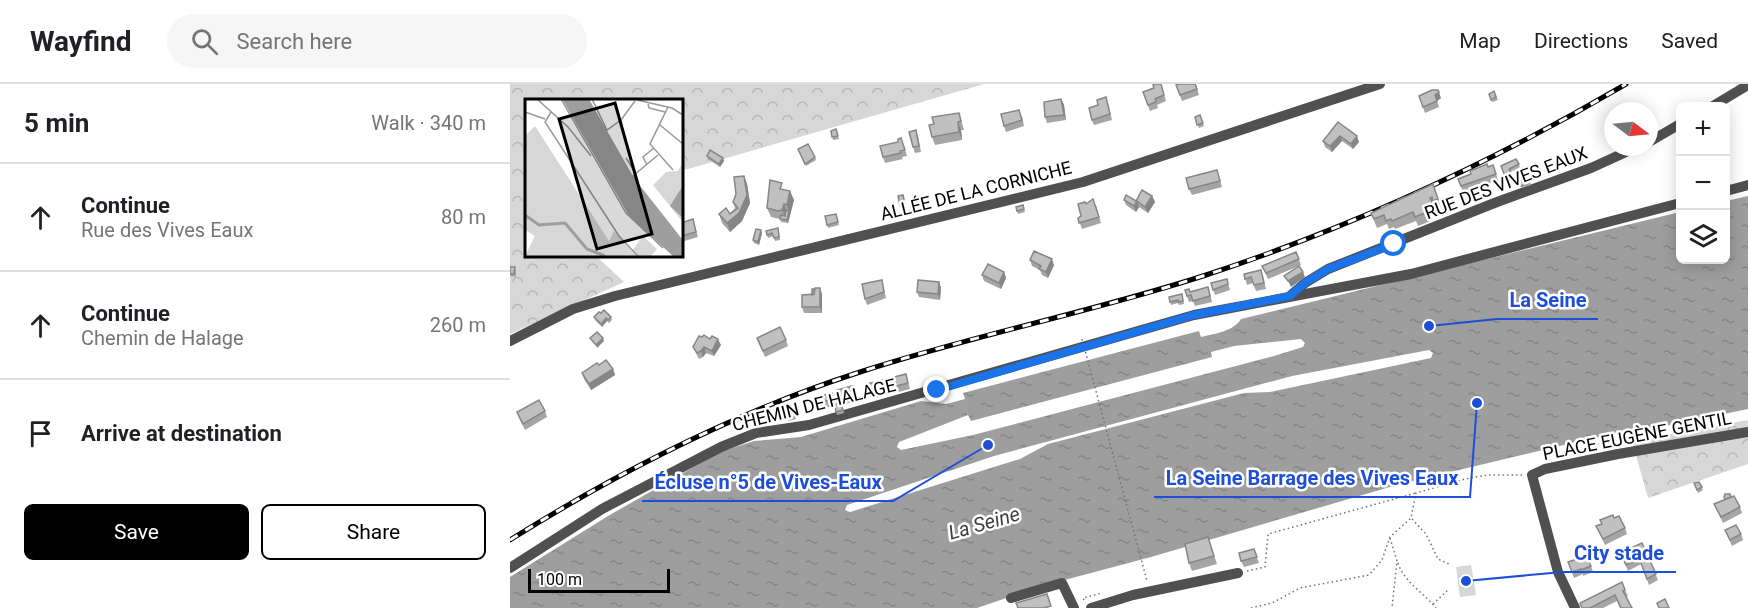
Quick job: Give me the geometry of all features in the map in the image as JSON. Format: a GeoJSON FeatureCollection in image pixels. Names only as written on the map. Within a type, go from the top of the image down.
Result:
{"type":"FeatureCollection","features":[{"type":"Feature","properties":{"kind":"street","name":"ALLÉE DE LA CORNICHE"},"geometry":{"type":"LineString","coordinates":[[510,341],[573,309],[615,296],[1083,182],[1380,84]]}},
{"type":"Feature","properties":{"kind":"street"},"geometry":{"type":"LineString","coordinates":[[1720,102],[1748,85]]}},
{"type":"Feature","properties":{"kind":"street"},"geometry":{"type":"LineString","coordinates":[[1658,137],[1676,126]]}},
{"type":"Feature","properties":{"kind":"street","name":"RUE DES VIVES EAUX"},"geometry":{"type":"LineString","coordinates":[[1290,296],[1305,283],[1328,269],[1617,156]]}},
{"type":"Feature","properties":{"kind":"street"},"geometry":{"type":"LineString","coordinates":[[1730,190],[1748,185]]}},
{"type":"Feature","properties":{"kind":"street","name":"CHEMIN DE HALAGE"},"geometry":{"type":"LineString","coordinates":[[510,568],[602,509],[721,447],[756,433],[809,425],[1194,315],[1411,274],[1676,204]]}},
{"type":"Feature","properties":{"kind":"street","name":"PLACE EUGÈNE GENTIL"},"geometry":{"type":"LineString","coordinates":[[1532,475],[1545,469],[1618,454],[1748,432]]}},
{"type":"Feature","properties":{"kind":"street"},"geometry":{"type":"LineString","coordinates":[[1532,475],[1558,573],[1575,608]]}},
{"type":"Feature","properties":{"kind":"street"},"geometry":{"type":"LineString","coordinates":[[1091,608],[1133,595],[1238,573]]}},
{"type":"Feature","properties":{"kind":"street"},"geometry":{"type":"LineString","coordinates":[[1011,598],[1062,583],[1074,608]]}},
{"type":"Feature","properties":{"kind":"path"},"geometry":{"type":"LineString","coordinates":[[1082,339],[1147,581]]}},
{"type":"Feature","properties":{"kind":"path"},"geometry":{"type":"LineString","coordinates":[[1238,573],[1265,567],[1268,534],[1465,479],[1488,475],[1532,475]]}},
{"type":"Feature","properties":{"kind":"path"},"geometry":{"type":"LineString","coordinates":[[1251,608],[1272,603],[1300,588],[1369,576],[1382,560],[1390,537],[1411,518],[1416,493]]}},
{"type":"Feature","properties":{"kind":"path"},"geometry":{"type":"LineString","coordinates":[[1411,518],[1425,534],[1438,559],[1451,566]]}},
{"type":"Feature","properties":{"kind":"path"},"geometry":{"type":"LineString","coordinates":[[1390,537],[1400,568],[1436,608]]}},
{"type":"Feature","properties":{"kind":"path"},"geometry":{"type":"LineString","coordinates":[[1392,608],[1397,561]]}},
{"type":"Feature","properties":{"kind":"path"},"geometry":{"type":"LineString","coordinates":[[1433,604],[1449,590]]}},
{"type":"Feature","properties":{"kind":"green space"},"geometry":{"type":"Polygon","coordinates":[[[510,84],[984,84],[682,171],[682,99],[525,99],[525,256],[596,256],[624,282],[510,334],[510,84]]]}},
{"type":"Feature","properties":{"kind":"green space"},"geometry":{"type":"Polygon","coordinates":[[[1748,420],[1748,464],[1648,498],[1632,441],[1748,420]]]}},
{"type":"Feature","properties":{"kind":"green space"},"geometry":{"type":"Polygon","coordinates":[[[1471,565],[1476,595],[1460,597],[1456,567],[1471,565]]]}},
{"type":"Feature","properties":{"kind":"water"},"geometry":{"type":"Polygon","coordinates":[[[1748,196],[1748,409],[1641,431],[1635,428],[1400,484],[1151,557],[1042,586],[977,608],[510,608],[510,577],[608,516],[720,452],[754,441],[801,437],[921,401],[946,404],[965,399],[963,393],[1199,331],[1201,337],[1218,333],[1234,326],[1241,319],[1676,213],[1676,264],[1730,264],[1730,200],[1748,196]],[[1301,339],[1234,346],[1211,352],[1212,357],[971,421],[968,415],[899,442],[897,447],[901,450],[973,435],[1274,356],[1303,347],[1305,343],[1301,339]],[[1429,350],[1292,376],[994,456],[847,505],[845,510],[850,512],[1020,459],[1048,444],[1244,393],[1270,392],[1431,358],[1433,353],[1429,350]]]}},
{"type":"Feature","properties":{"kind":"building"},"geometry":{"type":"Polygon","coordinates":[[[1155,84],[1161,84],[1164,95],[1148,105],[1143,92],[1154,88],[1155,84]]]}},
{"type":"Feature","properties":{"kind":"building"},"geometry":{"type":"Polygon","coordinates":[[[1195,84],[1197,89],[1180,95],[1176,85],[1195,84]]]}},
{"type":"Feature","properties":{"kind":"building"},"geometry":{"type":"Polygon","coordinates":[[[1432,90],[1439,92],[1435,95],[1437,101],[1423,107],[1419,96],[1432,90]]]}},
{"type":"Feature","properties":{"kind":"building"},"geometry":{"type":"Polygon","coordinates":[[[1494,91],[1496,97],[1491,100],[1489,94],[1494,91]]]}},
{"type":"Feature","properties":{"kind":"building"},"geometry":{"type":"Polygon","coordinates":[[[1106,97],[1110,114],[1092,120],[1089,108],[1098,105],[1097,100],[1106,97]]]}},
{"type":"Feature","properties":{"kind":"building"},"geometry":{"type":"Polygon","coordinates":[[[1061,99],[1064,115],[1045,117],[1044,102],[1061,99]]]}},
{"type":"Feature","properties":{"kind":"building"},"geometry":{"type":"Polygon","coordinates":[[[1019,110],[1022,120],[1004,126],[1001,114],[1019,110]]]}},
{"type":"Feature","properties":{"kind":"building"},"geometry":{"type":"Polygon","coordinates":[[[959,113],[961,121],[958,122],[959,132],[932,137],[929,125],[934,124],[932,117],[959,113]]]}},
{"type":"Feature","properties":{"kind":"building"},"geometry":{"type":"Polygon","coordinates":[[[1200,115],[1203,123],[1197,125],[1195,117],[1200,115]]]}},
{"type":"Feature","properties":{"kind":"building"},"geometry":{"type":"Polygon","coordinates":[[[1338,122],[1357,136],[1351,144],[1340,136],[1330,146],[1323,141],[1338,122]]]}},
{"type":"Feature","properties":{"kind":"building"},"geometry":{"type":"Polygon","coordinates":[[[836,129],[838,136],[832,137],[831,131],[836,129]]]}},
{"type":"Feature","properties":{"kind":"building"},"geometry":{"type":"Polygon","coordinates":[[[916,130],[919,146],[913,147],[909,132],[916,130]]]}},
{"type":"Feature","properties":{"kind":"building"},"geometry":{"type":"Polygon","coordinates":[[[901,138],[905,150],[883,157],[880,146],[898,142],[901,138]]]}},
{"type":"Feature","properties":{"kind":"building"},"geometry":{"type":"Polygon","coordinates":[[[808,144],[815,157],[805,164],[798,149],[808,144]]]}},
{"type":"Feature","properties":{"kind":"building"},"geometry":{"type":"Polygon","coordinates":[[[710,150],[723,158],[719,164],[707,156],[710,150]]]}},
{"type":"Feature","properties":{"kind":"building"},"geometry":{"type":"Polygon","coordinates":[[[1516,159],[1519,164],[1509,169],[1512,176],[1506,179],[1501,166],[1516,159]]]}},
{"type":"Feature","properties":{"kind":"building"},"geometry":{"type":"Polygon","coordinates":[[[1487,164],[1488,167],[1493,165],[1496,174],[1461,186],[1458,179],[1487,164]]]}},
{"type":"Feature","properties":{"kind":"building"},"geometry":{"type":"Polygon","coordinates":[[[1524,167],[1530,182],[1521,186],[1515,171],[1524,167]]]}},
{"type":"Feature","properties":{"kind":"building"},"geometry":{"type":"Polygon","coordinates":[[[1217,170],[1220,181],[1189,189],[1186,178],[1217,170]]]}},
{"type":"Feature","properties":{"kind":"building"},"geometry":{"type":"Polygon","coordinates":[[[744,176],[747,195],[739,213],[727,223],[719,214],[726,208],[730,214],[738,208],[733,202],[736,194],[734,177],[744,176]]]}},
{"type":"Feature","properties":{"kind":"building"},"geometry":{"type":"Polygon","coordinates":[[[770,180],[782,183],[780,189],[790,191],[787,205],[784,204],[782,210],[767,208],[770,180]]]}},
{"type":"Feature","properties":{"kind":"building"},"geometry":{"type":"Polygon","coordinates":[[[1433,184],[1438,199],[1433,201],[1432,197],[1430,198],[1432,202],[1426,209],[1427,212],[1415,217],[1413,212],[1392,221],[1391,219],[1386,221],[1384,215],[1374,219],[1371,213],[1433,184]]]}},
{"type":"Feature","properties":{"kind":"building"},"geometry":{"type":"Polygon","coordinates":[[[1142,190],[1152,196],[1145,207],[1137,201],[1134,206],[1124,200],[1126,195],[1136,201],[1142,190]]]}},
{"type":"Feature","properties":{"kind":"building"},"geometry":{"type":"Polygon","coordinates":[[[903,195],[905,205],[900,206],[898,196],[903,195]]]}},
{"type":"Feature","properties":{"kind":"building"},"geometry":{"type":"Polygon","coordinates":[[[1093,199],[1099,217],[1079,223],[1078,218],[1081,216],[1078,204],[1085,202],[1086,204],[1093,199]]]}},
{"type":"Feature","properties":{"kind":"building"},"geometry":{"type":"Polygon","coordinates":[[[1023,205],[1024,209],[1017,211],[1016,207],[1023,205]]]}},
{"type":"Feature","properties":{"kind":"building"},"geometry":{"type":"Polygon","coordinates":[[[786,210],[789,211],[787,220],[780,219],[781,215],[785,216],[786,210]]]}},
{"type":"Feature","properties":{"kind":"building"},"geometry":{"type":"Polygon","coordinates":[[[836,214],[838,222],[827,225],[825,216],[836,214]]]}},
{"type":"Feature","properties":{"kind":"building"},"geometry":{"type":"Polygon","coordinates":[[[693,219],[696,232],[682,236],[682,223],[693,219]]]}},
{"type":"Feature","properties":{"kind":"building"},"geometry":{"type":"Polygon","coordinates":[[[778,228],[779,237],[774,238],[772,233],[767,235],[766,231],[778,228]]]}},
{"type":"Feature","properties":{"kind":"building"},"geometry":{"type":"Polygon","coordinates":[[[756,229],[761,230],[758,242],[753,240],[756,229]]]}},
{"type":"Feature","properties":{"kind":"building"},"geometry":{"type":"Polygon","coordinates":[[[1034,251],[1052,259],[1046,272],[1030,260],[1034,251]]]}},
{"type":"Feature","properties":{"kind":"building"},"geometry":{"type":"Polygon","coordinates":[[[1296,252],[1299,259],[1266,273],[1262,266],[1296,252]]]}},
{"type":"Feature","properties":{"kind":"building"},"geometry":{"type":"Polygon","coordinates":[[[988,264],[1004,272],[999,283],[982,275],[988,264]]]}},
{"type":"Feature","properties":{"kind":"building"},"geometry":{"type":"Polygon","coordinates":[[[1299,266],[1303,272],[1288,281],[1284,276],[1299,266]]]}},
{"type":"Feature","properties":{"kind":"building"},"geometry":{"type":"Polygon","coordinates":[[[510,267],[515,267],[514,274],[510,274],[510,267]]]}},
{"type":"Feature","properties":{"kind":"building"},"geometry":{"type":"Polygon","coordinates":[[[1261,270],[1264,283],[1254,285],[1251,277],[1245,279],[1244,274],[1261,270]]]}},
{"type":"Feature","properties":{"kind":"building"},"geometry":{"type":"Polygon","coordinates":[[[1227,279],[1228,284],[1213,290],[1211,283],[1227,279]]]}},
{"type":"Feature","properties":{"kind":"building"},"geometry":{"type":"Polygon","coordinates":[[[882,280],[884,292],[865,299],[862,284],[882,280]]]}},
{"type":"Feature","properties":{"kind":"building"},"geometry":{"type":"Polygon","coordinates":[[[918,280],[939,282],[938,294],[917,292],[918,280]]]}},
{"type":"Feature","properties":{"kind":"building"},"geometry":{"type":"Polygon","coordinates":[[[1208,287],[1210,296],[1193,301],[1191,295],[1187,296],[1185,290],[1189,289],[1190,292],[1208,287]]]}},
{"type":"Feature","properties":{"kind":"building"},"geometry":{"type":"Polygon","coordinates":[[[815,288],[820,288],[820,307],[802,307],[802,295],[814,294],[815,288]]]}},
{"type":"Feature","properties":{"kind":"building"},"geometry":{"type":"Polygon","coordinates":[[[1182,294],[1183,301],[1170,302],[1169,297],[1182,294]]]}},
{"type":"Feature","properties":{"kind":"building"},"geometry":{"type":"Polygon","coordinates":[[[604,310],[611,317],[608,320],[606,318],[601,324],[594,317],[604,310]]]}},
{"type":"Feature","properties":{"kind":"building"},"geometry":{"type":"Polygon","coordinates":[[[780,327],[786,340],[763,351],[757,338],[780,327]]]}},
{"type":"Feature","properties":{"kind":"building"},"geometry":{"type":"Polygon","coordinates":[[[597,332],[603,338],[596,345],[590,338],[597,332]]]}},
{"type":"Feature","properties":{"kind":"building"},"geometry":{"type":"Polygon","coordinates":[[[704,335],[710,339],[712,336],[718,339],[712,351],[704,347],[697,353],[693,347],[699,336],[704,335]]]}},
{"type":"Feature","properties":{"kind":"building"},"geometry":{"type":"Polygon","coordinates":[[[606,360],[613,369],[589,384],[582,373],[606,360]]]}},
{"type":"Feature","properties":{"kind":"building"},"geometry":{"type":"Polygon","coordinates":[[[906,374],[908,383],[873,392],[867,384],[906,374]]]}},
{"type":"Feature","properties":{"kind":"building"},"geometry":{"type":"Polygon","coordinates":[[[852,386],[854,395],[840,399],[837,390],[852,386]]]}},
{"type":"Feature","properties":{"kind":"building"},"geometry":{"type":"Polygon","coordinates":[[[832,393],[833,399],[819,403],[817,397],[832,393]]]}},
{"type":"Feature","properties":{"kind":"building"},"geometry":{"type":"Polygon","coordinates":[[[838,393],[843,410],[836,412],[835,394],[838,393]]]}},
{"type":"Feature","properties":{"kind":"building"},"geometry":{"type":"Polygon","coordinates":[[[539,400],[545,411],[523,424],[517,412],[539,400]]]}},
{"type":"Feature","properties":{"kind":"building"},"geometry":{"type":"Polygon","coordinates":[[[792,409],[795,416],[788,418],[786,412],[792,409]]]}},
{"type":"Feature","properties":{"kind":"building"},"geometry":{"type":"Polygon","coordinates":[[[1699,482],[1702,487],[1697,490],[1694,483],[1699,482]]]}},
{"type":"Feature","properties":{"kind":"building"},"geometry":{"type":"Polygon","coordinates":[[[1725,494],[1730,494],[1731,497],[1725,499],[1725,494]]]}},
{"type":"Feature","properties":{"kind":"building"},"geometry":{"type":"Polygon","coordinates":[[[1734,496],[1740,507],[1721,517],[1714,504],[1734,496]]]}},
{"type":"Feature","properties":{"kind":"building"},"geometry":{"type":"Polygon","coordinates":[[[1613,515],[1614,518],[1619,516],[1625,528],[1603,539],[1596,526],[1602,524],[1600,520],[1613,515]]]}},
{"type":"Feature","properties":{"kind":"building"},"geometry":{"type":"Polygon","coordinates":[[[1736,525],[1741,534],[1730,540],[1725,530],[1736,525]]]}},
{"type":"Feature","properties":{"kind":"building"},"geometry":{"type":"Polygon","coordinates":[[[1208,537],[1214,556],[1189,563],[1185,544],[1208,537]]]}},
{"type":"Feature","properties":{"kind":"building"},"geometry":{"type":"Polygon","coordinates":[[[1642,543],[1656,574],[1647,579],[1639,558],[1626,565],[1623,559],[1631,556],[1629,549],[1642,543]]]}},
{"type":"Feature","properties":{"kind":"building"},"geometry":{"type":"Polygon","coordinates":[[[1254,549],[1257,557],[1241,561],[1239,553],[1254,549]]]}},
{"type":"Feature","properties":{"kind":"building"},"geometry":{"type":"Polygon","coordinates":[[[1586,556],[1591,566],[1572,572],[1568,562],[1586,556]]]}},
{"type":"Feature","properties":{"kind":"building"},"geometry":{"type":"Polygon","coordinates":[[[1622,582],[1625,590],[1623,591],[1632,608],[1621,608],[1615,595],[1590,608],[1582,608],[1580,603],[1622,582]]]}},
{"type":"Feature","properties":{"kind":"building"},"geometry":{"type":"Polygon","coordinates":[[[1047,594],[1051,606],[1018,608],[1016,603],[1047,594]]]}},
{"type":"Feature","properties":{"kind":"building"},"geometry":{"type":"Polygon","coordinates":[[[1665,599],[1669,608],[1659,608],[1657,603],[1665,599]]]}},
{"type":"Feature","properties":{"kind":"railway"},"geometry":{"type":"LineString","coordinates":[[510,540],[636,467],[768,405],[860,372],[946,346],[1120,301],[1206,275],[1315,236],[1473,166],[1576,113],[1626,84]]}},
{"type":"Feature","properties":{"kind":"place","name":"La Seine"},"geometry":{"type":"Point","coordinates":[1429,326]}},
{"type":"Feature","properties":{"kind":"place","name":"La Seine Barrage des Vives Eaux"},"geometry":{"type":"Point","coordinates":[1477,403]}},
{"type":"Feature","properties":{"kind":"place","name":"Écluse n°5 de Vives-Eaux"},"geometry":{"type":"Point","coordinates":[988,445]}},
{"type":"Feature","properties":{"kind":"place","name":"City stade"},"geometry":{"type":"Point","coordinates":[1466,581]}},
{"type":"Feature","properties":{"kind":"route"},"geometry":{"type":"LineString","coordinates":[[937,390],[1194,315],[1290,296],[1305,283],[1328,269],[1394,244]]}}]}
